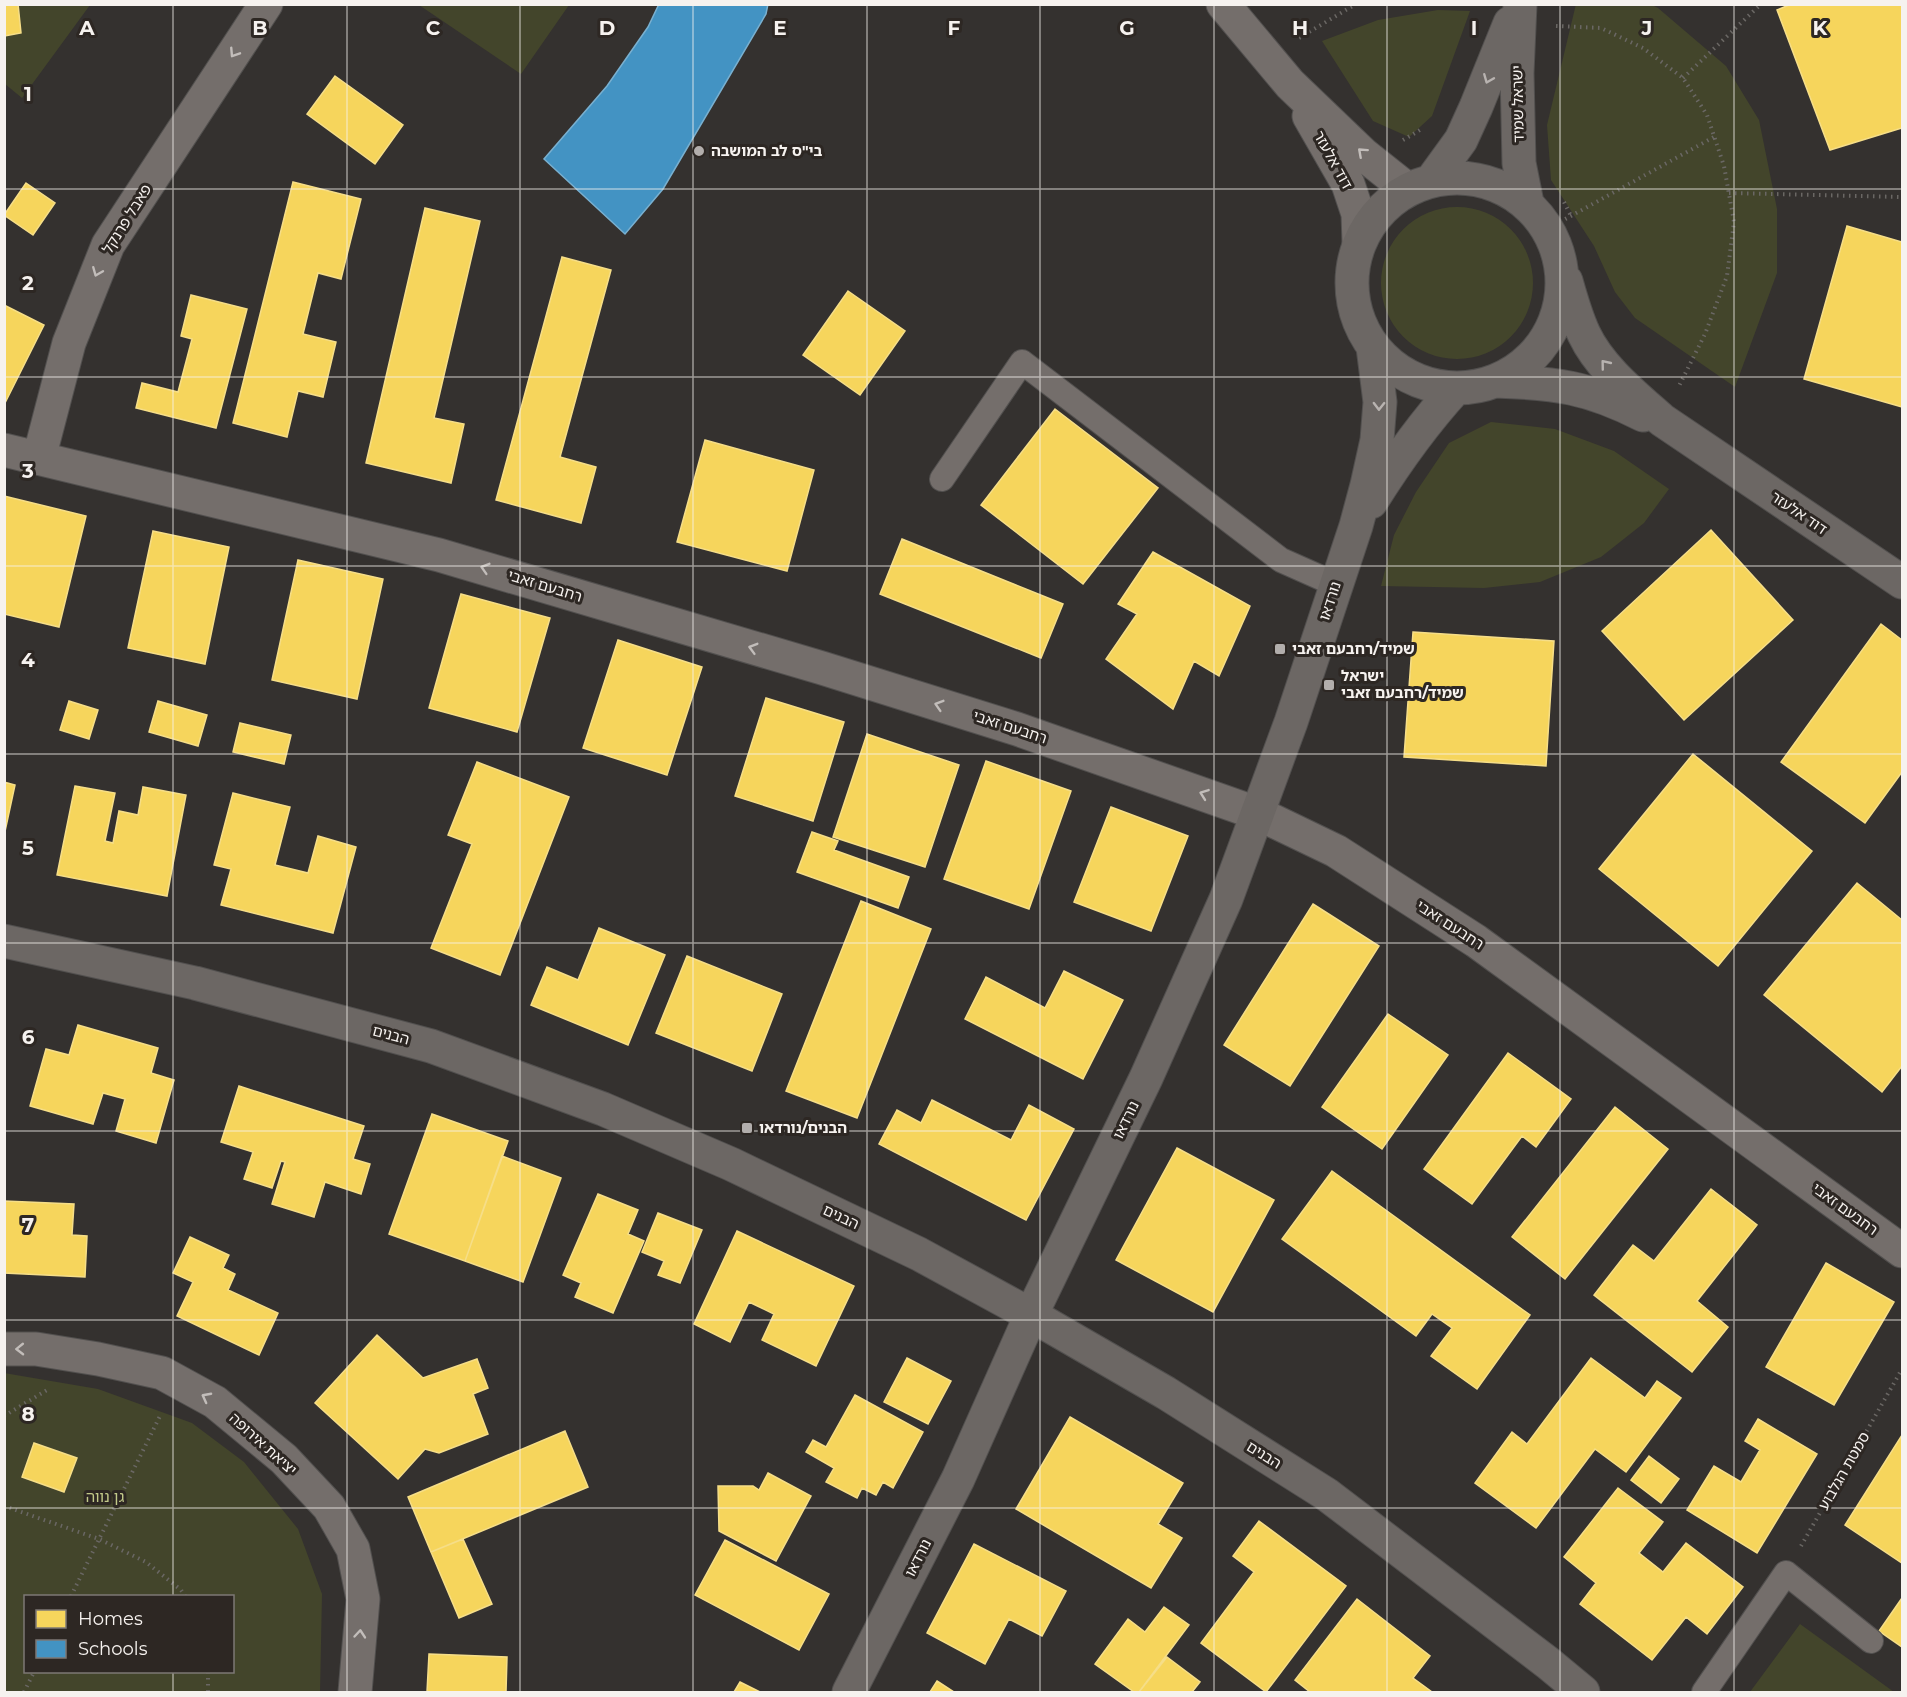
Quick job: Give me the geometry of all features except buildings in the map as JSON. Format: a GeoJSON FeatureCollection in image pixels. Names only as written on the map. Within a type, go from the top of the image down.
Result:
{"type":"FeatureCollection","features":[{"type":"Feature","properties":{"kind":"street","name":"פאבל פרנקל"},"geometry":{"type":"LineString","coordinates":[[39,458],[69,343],[108,245],[266,4]]}},
{"type":"Feature","properties":{"kind":"street","name":"דוד אלעזר"},"geometry":{"type":"LineString","coordinates":[[1223,4],[1290,84],[1363,154],[1419,185]]}},
{"type":"Feature","properties":{"kind":"street","name":"ישראל שמיד"},"geometry":{"type":"LineString","coordinates":[[1419,185],[1461,140],[1518,11]]}},
{"type":"Feature","properties":{"kind":"street","name":"ישראל שמיד"},"geometry":{"type":"LineString","coordinates":[[1518,11],[1519,163],[1527,203]]}},
{"type":"Feature","properties":{"kind":"street","name":"דוד אלעזר"},"geometry":{"type":"LineString","coordinates":[[1290,84],[1348,184],[1358,214],[1359,243]]}},
{"type":"Feature","properties":{"kind":"street"},"geometry":{"type":"LineString","coordinates":[[1466,177],[1499,185],[1527,203],[1549,228],[1562,263],[1562,292],[1556,320],[1541,346],[1521,367],[1495,381],[1475,387],[1455,388],[1424,383],[1396,369],[1373,347],[1356,315],[1352,279],[1359,243],[1378,212],[1419,185],[1466,177]]}},
{"type":"Feature","properties":{"kind":"street","name":"דוד אלעזר"},"geometry":{"type":"LineString","coordinates":[[1562,263],[1573,308],[1585,336],[1606,366],[1628,389],[1662,420],[1696,444],[1902,582]]}},
{"type":"Feature","properties":{"kind":"street","name":"נורדאו"},"geometry":{"type":"LineString","coordinates":[[849,1692],[958,1479],[1031,1315],[1146,1078],[1226,899],[1259,814],[1356,526],[1367,485],[1377,440],[1380,402],[1373,347]]}},
{"type":"Feature","properties":{"kind":"street","name":"דוד אלעזר"},"geometry":{"type":"LineString","coordinates":[[1495,381],[1540,382],[1591,392],[1620,403],[1696,444]]}},
{"type":"Feature","properties":{"kind":"street","name":"נורדאו"},"geometry":{"type":"LineString","coordinates":[[1356,526],[1390,472],[1434,412],[1455,388]]}},
{"type":"Feature","properties":{"kind":"street","name":"רחבעם זאבי"},"geometry":{"type":"LineString","coordinates":[[4,450],[440,555],[1006,725],[1259,814],[1336,851],[1476,941],[1902,1251]]}},
{"type":"Feature","properties":{"kind":"street","name":"הבנים"},"geometry":{"type":"LineString","coordinates":[[4,941],[195,983],[431,1046],[603,1109],[731,1164],[919,1254],[1166,1393],[1326,1494],[1583,1692]]}},
{"type":"Feature","properties":{"kind":"street","name":"יציאת אירופה"},"geometry":{"type":"LineString","coordinates":[[4,1349],[36,1348],[162,1373],[215,1401],[284,1459],[329,1508],[353,1549],[363,1599],[355,1692]]}},
{"type":"Feature","properties":{"kind":"lane"},"geometry":{"type":"LineString","coordinates":[[942,479],[1022,362],[1281,560],[1335,584]]}},
{"type":"Feature","properties":{"kind":"lane"},"geometry":{"type":"LineString","coordinates":[[1704,1692],[1786,1573],[1871,1641]]}},
{"type":"Feature","properties":{"kind":"path"},"geometry":{"type":"LineString","coordinates":[[1267,57],[1356,4]]}},
{"type":"Feature","properties":{"kind":"path"},"geometry":{"type":"LineString","coordinates":[[1683,78],[1761,4]]}},
{"type":"Feature","properties":{"kind":"path"},"geometry":{"type":"LineString","coordinates":[[1518,11],[1601,28],[1643,48],[1683,78],[1707,116],[1725,166],[1734,222],[1727,276],[1705,334],[1662,420]]}},
{"type":"Feature","properties":{"kind":"path"},"geometry":{"type":"LineString","coordinates":[[1549,228],[1714,137]]}},
{"type":"Feature","properties":{"kind":"path"},"geometry":{"type":"LineString","coordinates":[[1729,193],[1902,197]]}},
{"type":"Feature","properties":{"kind":"path","name":"סמטת הגלבוע"},"geometry":{"type":"LineString","coordinates":[[1786,1573],[1902,1369]]}},
{"type":"Feature","properties":{"kind":"path"},"geometry":{"type":"LineString","coordinates":[[71,1595],[177,1381]]}},
{"type":"Feature","properties":{"kind":"path"},"geometry":{"type":"LineString","coordinates":[[4,1506],[99,1539],[146,1562],[184,1595]]}},
{"type":"Feature","properties":{"kind":"path"},"geometry":{"type":"LineString","coordinates":[[24,1692],[33,1673]]}},
{"type":"Feature","properties":{"kind":"path"},"geometry":{"type":"LineString","coordinates":[[208,1673],[208,1692]]}},
{"type":"Feature","properties":{"kind":"green space"},"geometry":{"type":"Polygon","coordinates":[[[1576,4],[1650,4],[1658,8],[1726,66],[1759,120],[1777,209],[1777,273],[1735,387],[1635,318],[1615,292],[1594,246],[1551,180],[1547,125],[1576,4]]]}},
{"type":"Feature","properties":{"kind":"green space"},"geometry":{"type":"Polygon","coordinates":[[[4,5],[90,5],[22,98],[5,84],[4,5]]]}},
{"type":"Feature","properties":{"kind":"green space"},"geometry":{"type":"Polygon","coordinates":[[[419,5],[569,5],[521,74],[419,5]]]}},
{"type":"Feature","properties":{"kind":"green space"},"geometry":{"type":"Polygon","coordinates":[[[1438,10],[1470,11],[1432,116],[1409,137],[1373,121],[1322,41],[1378,20],[1438,10]]]}},
{"type":"Feature","properties":{"kind":"green space"},"geometry":{"type":"Polygon","coordinates":[[[1457,207],[1486,212],[1511,229],[1528,254],[1533,283],[1528,312],[1511,337],[1486,354],[1457,359],[1428,354],[1403,337],[1386,312],[1381,283],[1386,254],[1403,229],[1428,212],[1457,207]]]}},
{"type":"Feature","properties":{"kind":"green space"},"geometry":{"type":"Polygon","coordinates":[[[1491,422],[1555,429],[1614,451],[1669,489],[1644,523],[1601,557],[1540,582],[1484,588],[1381,586],[1394,535],[1416,492],[1449,443],[1491,422]]]}},
{"type":"Feature","properties":{"kind":"green space","name":"גן נווה"},"geometry":{"type":"Polygon","coordinates":[[[4,1373],[98,1389],[192,1423],[244,1462],[298,1529],[322,1594],[320,1692],[5,1692],[4,1373]]]}},
{"type":"Feature","properties":{"kind":"green space"},"geometry":{"type":"Polygon","coordinates":[[[1800,1624],[1894,1692],[1750,1692],[1800,1624]]]}},
{"type":"Feature","properties":{"kind":"place","name":"בי\"ס לב המושבה"},"geometry":{"type":"Point","coordinates":[699,151]}},
{"type":"Feature","properties":{"kind":"place","name":"שמיד/רחבעם זאבי"},"geometry":{"type":"Point","coordinates":[1280,649]}},
{"type":"Feature","properties":{"kind":"place","name":"ישראל שמיד/רחבעם זאבי"},"geometry":{"type":"Point","coordinates":[1329,685]}},
{"type":"Feature","properties":{"kind":"place","name":"הבנים/נורדאו"},"geometry":{"type":"Point","coordinates":[747,1128]}}]}
